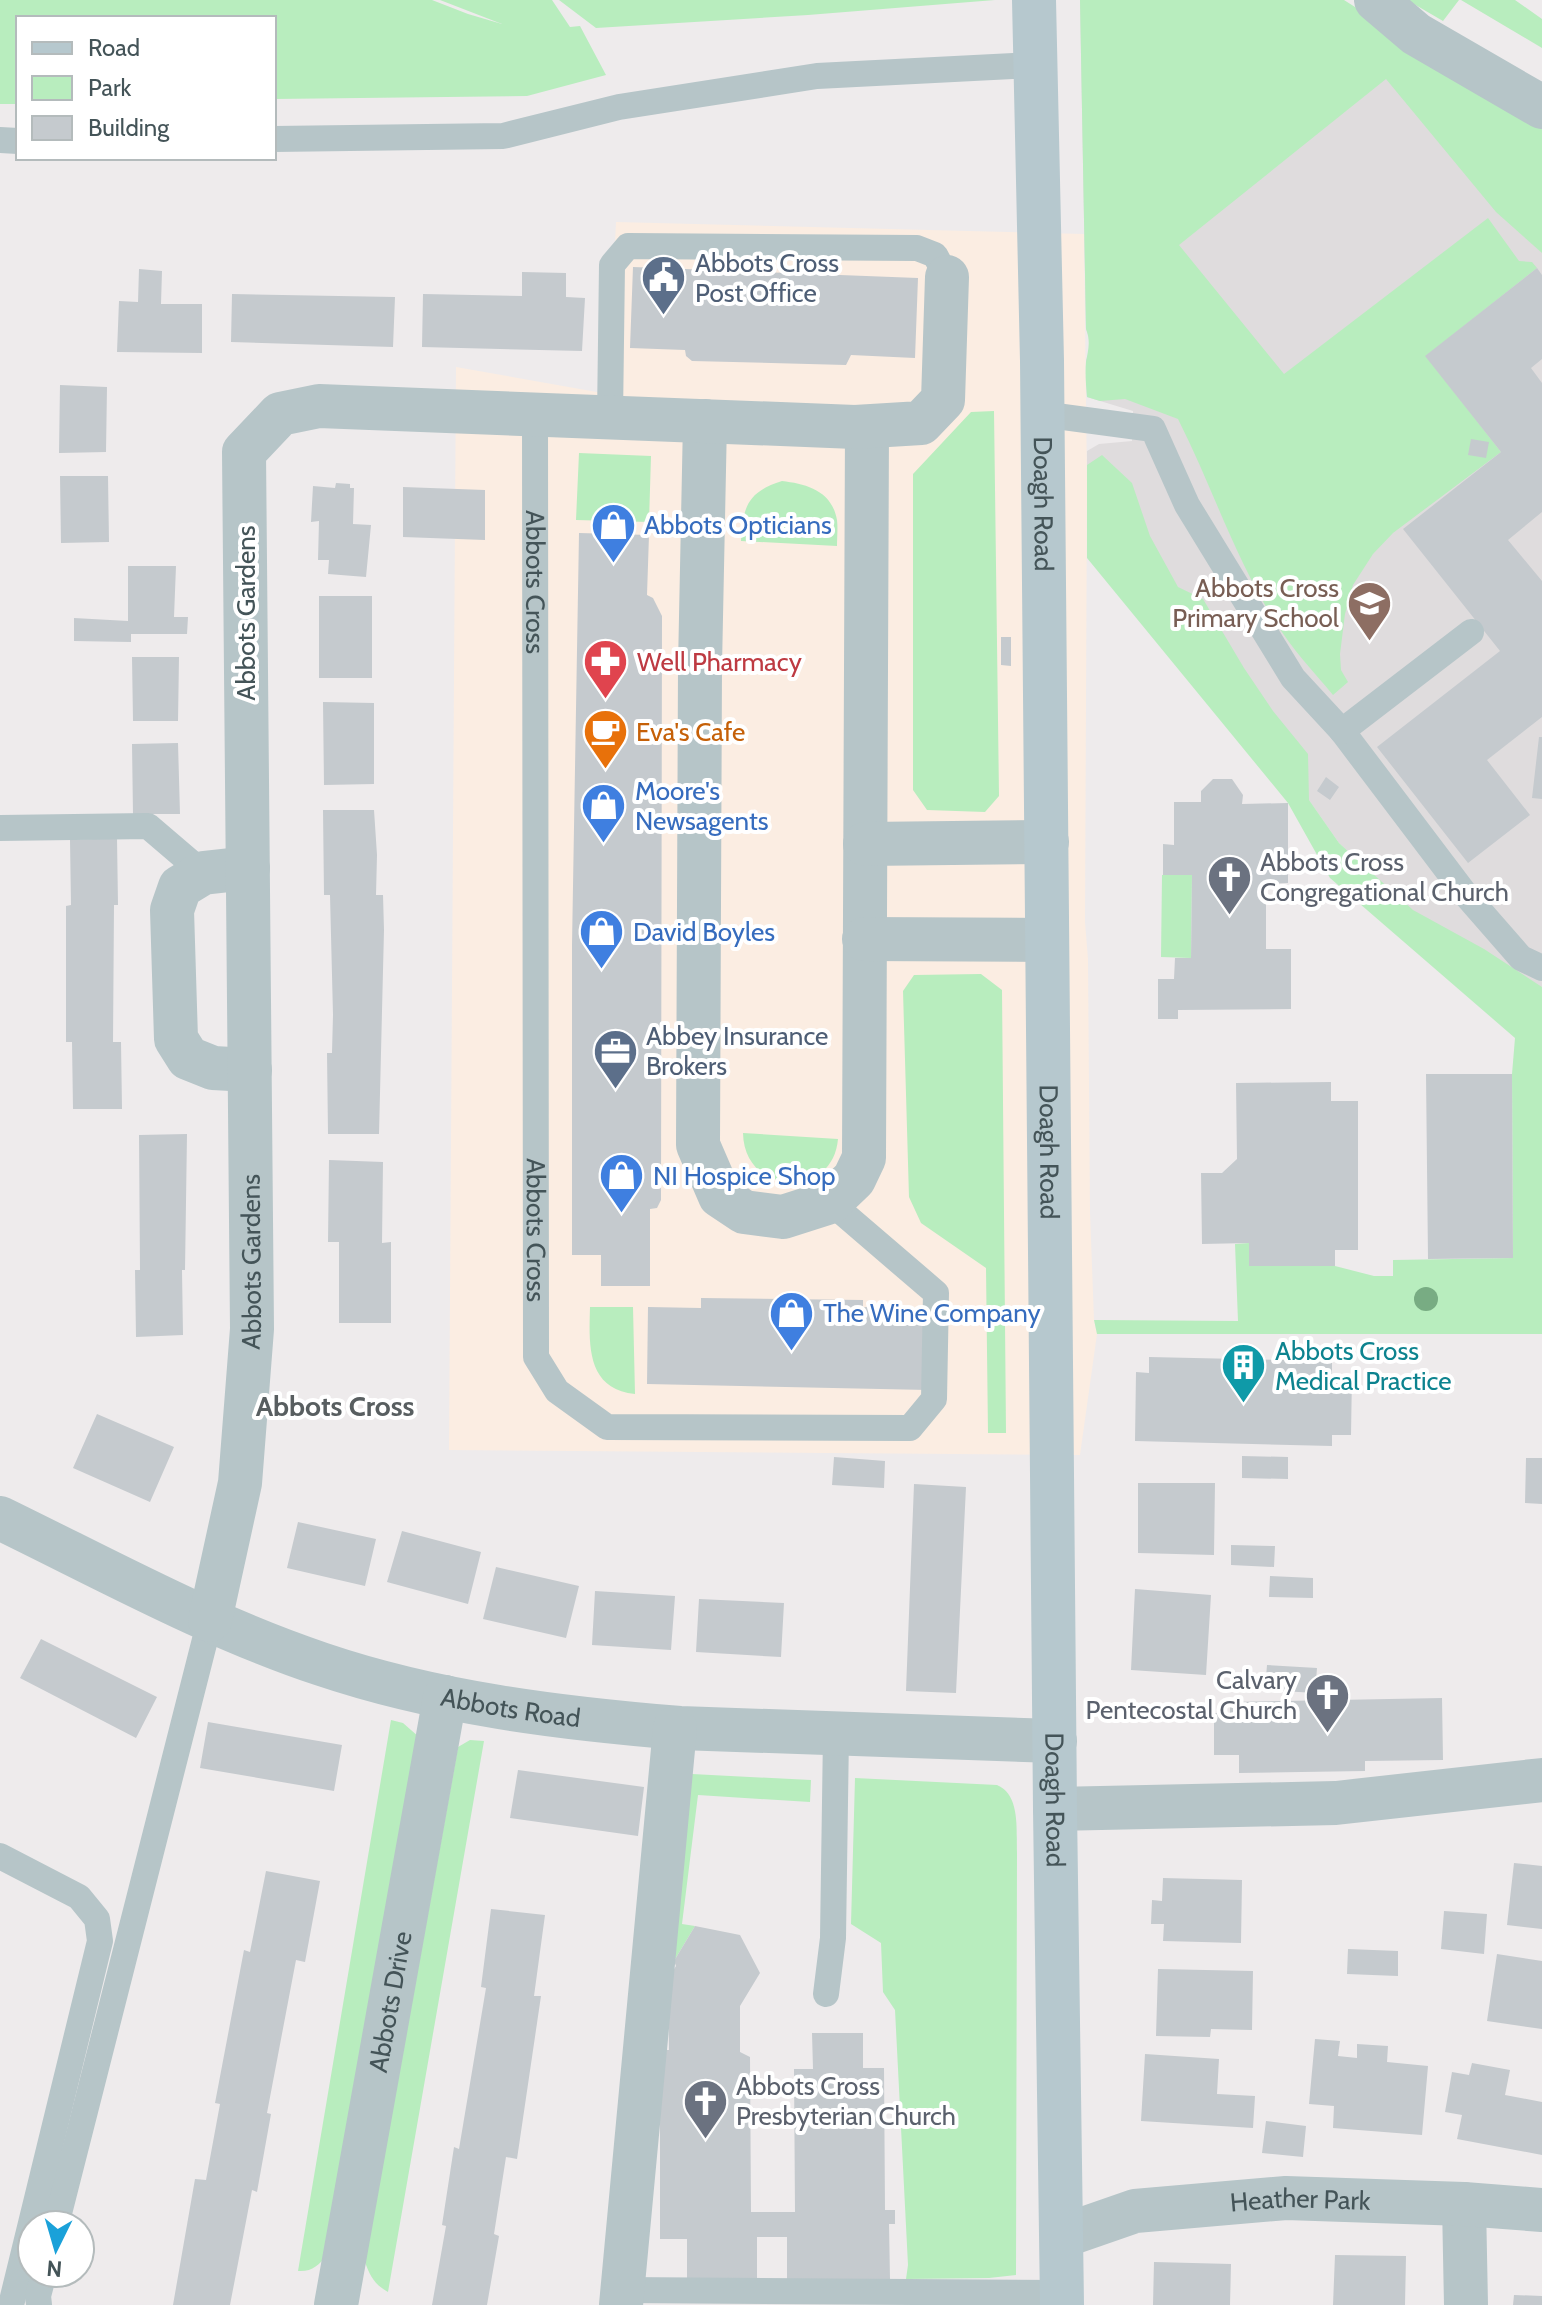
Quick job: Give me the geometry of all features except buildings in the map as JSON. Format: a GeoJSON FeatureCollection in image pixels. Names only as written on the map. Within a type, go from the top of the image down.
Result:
{"type":"FeatureCollection","features":[{"type":"Feature","properties":{"kind":"main road","name":"Doagh Road"},"geometry":{"type":"LineString","coordinates":[[1034,0],[1042,361],[1062,2299]]}},
{"type":"Feature","properties":{"kind":"street"},"geometry":{"type":"LineString","coordinates":[[1376,0],[1416,34],[1542,107]]}},
{"type":"Feature","properties":{"kind":"street","name":"Abbots Gardens"},"geometry":{"type":"LineString","coordinates":[[210,1620],[240,1483],[252,1329],[244,452],[280,414],[319,406],[867,427],[921,423],[943,400],[947,277]]}},
{"type":"Feature","properties":{"kind":"street"},"geometry":{"type":"LineString","coordinates":[[705,421],[700,666],[698,1145],[720,1196],[744,1212],[783,1217],[830,1202],[854,1179],[864,1158],[867,427]]}},
{"type":"Feature","properties":{"kind":"street"},"geometry":{"type":"LineString","coordinates":[[865,844],[1047,842]]}},
{"type":"Feature","properties":{"kind":"street"},"geometry":{"type":"LineString","coordinates":[[248,868],[203,873],[180,887],[172,910],[176,1039],[188,1058],[213,1068],[250,1070]]}},
{"type":"Feature","properties":{"kind":"street"},"geometry":{"type":"LineString","coordinates":[[864,939],[1046,940]]}},
{"type":"Feature","properties":{"kind":"street","name":"Abbots Road"},"geometry":{"type":"LineString","coordinates":[[0,1518],[210,1620],[319,1664],[396,1687],[627,1724],[675,1728],[1055,1741]]}},
{"type":"Feature","properties":{"kind":"street","name":"Abbots Drive"},"geometry":{"type":"LineString","coordinates":[[336,2305],[445,1697]]}},
{"type":"Feature","properties":{"kind":"street"},"geometry":{"type":"LineString","coordinates":[[621,2298],[675,1728]]}},
{"type":"Feature","properties":{"kind":"street"},"geometry":{"type":"LineString","coordinates":[[1055,1809],[1336,1803],[1542,1780]]}},
{"type":"Feature","properties":{"kind":"street","name":"Heather Park"},"geometry":{"type":"LineString","coordinates":[[1063,2236],[1135,2211],[1271,2199],[1464,2204],[1542,2210]]}},
{"type":"Feature","properties":{"kind":"street"},"geometry":{"type":"LineString","coordinates":[[1464,2204],[1466,2305]]}},
{"type":"Feature","properties":{"kind":"lane"},"geometry":{"type":"LineString","coordinates":[[276,139],[503,136],[619,107],[817,76],[1035,65]]}},
{"type":"Feature","properties":{"kind":"lane"},"geometry":{"type":"LineString","coordinates":[[610,417],[612,265],[628,246],[917,248],[935,255],[947,277]]}},
{"type":"Feature","properties":{"kind":"lane","name":"Abbots Cross"},"geometry":{"type":"LineString","coordinates":[[535,414],[536,1357],[557,1391],[607,1427],[910,1428],[934,1399],[936,1293],[830,1202]]}},
{"type":"Feature","properties":{"kind":"lane"},"geometry":{"type":"LineString","coordinates":[[1041,414],[1153,429],[1187,505],[1293,678],[1342,731],[1466,895],[1521,958],[1542,968]]}},
{"type":"Feature","properties":{"kind":"lane"},"geometry":{"type":"LineString","coordinates":[[1342,731],[1471,632]]}},
{"type":"Feature","properties":{"kind":"lane"},"geometry":{"type":"LineString","coordinates":[[0,828],[148,826],[203,873]]}},
{"type":"Feature","properties":{"kind":"lane"},"geometry":{"type":"LineString","coordinates":[[60,2209],[210,1620]]}},
{"type":"Feature","properties":{"kind":"lane"},"geometry":{"type":"LineString","coordinates":[[826,1994],[833,1938],[836,1734]]}},
{"type":"Feature","properties":{"kind":"lane"},"geometry":{"type":"LineString","coordinates":[[0,1856],[79,1897],[97,1919],[100,1941],[11,2305]]}},
{"type":"Feature","properties":{"kind":"lane"},"geometry":{"type":"LineString","coordinates":[[621,2298],[1062,2299]]}},
{"type":"Feature","properties":{"kind":"shaded area","name":"Abbots Cross Primary School"},"geometry":{"type":"Polygon","coordinates":[[[1080,0],[1317,0],[1542,139],[1542,1006],[1413,911],[1339,843],[1087,484],[1087,451],[1099,444],[1132,441],[1133,411],[1087,397],[1086,360],[1090,352],[1086,329],[1080,0]]]}},
{"type":"Feature","properties":{"kind":"shaded area","name":"Abbots Cross"},"geometry":{"type":"Polygon","coordinates":[[[616,222],[1084,234],[1087,484],[1085,922],[1090,1212],[1097,1334],[1080,1455],[449,1450],[456,367],[608,394],[616,222]]]}},
{"type":"Feature","properties":{"kind":"green space"},"geometry":{"type":"Polygon","coordinates":[[[0,0],[432,0],[502,24],[440,0],[552,0],[570,27],[580,26],[606,75],[527,96],[276,99],[276,16],[16,16],[16,104],[0,104],[0,0]]]}},
{"type":"Feature","properties":{"kind":"green space"},"geometry":{"type":"Polygon","coordinates":[[[559,0],[995,0],[596,28],[559,0]]]}},
{"type":"Feature","properties":{"kind":"green space"},"geometry":{"type":"Polygon","coordinates":[[[1080,0],[1344,0],[1542,126],[1542,253],[1496,212],[1386,79],[1179,245],[1284,374],[1488,218],[1519,261],[1532,262],[1537,268],[1426,356],[1501,452],[1393,533],[1373,554],[1353,585],[1345,614],[1340,654],[1341,670],[1348,682],[1333,695],[1289,642],[1261,599],[1178,419],[1125,399],[1100,401],[1087,397],[1089,342],[1086,329],[1080,0]]]}},
{"type":"Feature","properties":{"kind":"green space"},"geometry":{"type":"Polygon","coordinates":[[[1407,0],[1459,0],[1443,21],[1407,0]]]}},
{"type":"Feature","properties":{"kind":"green space"},"geometry":{"type":"Polygon","coordinates":[[[1461,0],[1515,0],[1542,19],[1542,48],[1461,0]]]}},
{"type":"Feature","properties":{"kind":"green space"},"geometry":{"type":"Polygon","coordinates":[[[994,411],[999,796],[985,812],[927,810],[913,790],[913,474],[971,412],[994,411]]]}},
{"type":"Feature","properties":{"kind":"green space"},"geometry":{"type":"Polygon","coordinates":[[[579,453],[651,456],[649,522],[576,520],[579,453]]]}},
{"type":"Feature","properties":{"kind":"green space"},"geometry":{"type":"Polygon","coordinates":[[[1102,455],[1132,483],[1150,536],[1178,587],[1203,599],[1273,711],[1308,754],[1309,800],[1339,843],[1413,910],[1484,949],[1542,987],[1542,1334],[1097,1334],[1094,1320],[1238,1321],[1235,1244],[1249,1243],[1249,1266],[1335,1266],[1374,1276],[1393,1276],[1393,1260],[1513,1258],[1512,1074],[1515,1038],[1330,878],[1288,803],[1087,558],[1087,465],[1102,455]]]}},
{"type":"Feature","properties":{"kind":"green space"},"geometry":{"type":"Polygon","coordinates":[[[782,481],[809,487],[830,502],[837,520],[837,546],[741,541],[743,519],[749,502],[761,490],[782,481]]]}},
{"type":"Feature","properties":{"kind":"green space"},"geometry":{"type":"Polygon","coordinates":[[[1162,875],[1192,875],[1191,958],[1161,957],[1162,875]]]}},
{"type":"Feature","properties":{"kind":"green space"},"geometry":{"type":"Polygon","coordinates":[[[981,974],[1002,990],[1006,1433],[988,1433],[986,1268],[921,1223],[909,1197],[903,991],[914,975],[981,974]]]}},
{"type":"Feature","properties":{"kind":"green space"},"geometry":{"type":"Polygon","coordinates":[[[743,1133],[838,1139],[833,1159],[821,1173],[806,1181],[789,1182],[772,1179],[758,1169],[747,1154],[743,1133]]]}},
{"type":"Feature","properties":{"kind":"green space"},"geometry":{"type":"Polygon","coordinates":[[[590,1307],[633,1307],[635,1394],[607,1384],[599,1374],[591,1349],[590,1307]]]}},
{"type":"Feature","properties":{"kind":"green space"},"geometry":{"type":"Polygon","coordinates":[[[391,1720],[403,1723],[419,1737],[327,2255],[315,2267],[298,2271],[391,1720]]]}},
{"type":"Feature","properties":{"kind":"green space"},"geometry":{"type":"Polygon","coordinates":[[[470,1740],[484,1741],[388,2292],[373,2279],[365,2262],[458,1747],[470,1740]]]}},
{"type":"Feature","properties":{"kind":"green space"},"geometry":{"type":"Polygon","coordinates":[[[692,1774],[811,1780],[810,1802],[698,1795],[682,1924],[695,1926],[674,1961],[692,1774]]]}},
{"type":"Feature","properties":{"kind":"green space"},"geometry":{"type":"Polygon","coordinates":[[[855,1778],[997,1785],[1005,1790],[1014,1805],[1017,1824],[1016,2275],[906,2279],[908,2265],[895,2010],[883,1992],[881,1943],[851,1924],[855,1778]]]}},
{"type":"Feature","properties":{"kind":"place","name":"Abbots Cross Post Office"},"geometry":{"type":"Point","coordinates":[664,317]}},
{"type":"Feature","properties":{"kind":"place","name":"Abbots Opticians"},"geometry":{"type":"Point","coordinates":[613,564]}},
{"type":"Feature","properties":{"kind":"place","name":"Abbots Cross Primary School"},"geometry":{"type":"Point","coordinates":[1370,642]}},
{"type":"Feature","properties":{"kind":"place","name":"Well Pharmacy"},"geometry":{"type":"Point","coordinates":[606,701]}},
{"type":"Feature","properties":{"kind":"place","name":"Eva's Cafe"},"geometry":{"type":"Point","coordinates":[605,771]}},
{"type":"Feature","properties":{"kind":"place","name":"Moore's Newsagents"},"geometry":{"type":"Point","coordinates":[604,845]}},
{"type":"Feature","properties":{"kind":"place","name":"Abbots Cross Congregational Church"},"geometry":{"type":"Point","coordinates":[1229,916]}},
{"type":"Feature","properties":{"kind":"place","name":"David Boyles"},"geometry":{"type":"Point","coordinates":[602,971]}},
{"type":"Feature","properties":{"kind":"place","name":"Abbey Insurance Brokers"},"geometry":{"type":"Point","coordinates":[615,1090]}},
{"type":"Feature","properties":{"kind":"place","name":"NI Hospice Shop"},"geometry":{"type":"Point","coordinates":[622,1215]}},
{"type":"Feature","properties":{"kind":"place","name":"The Wine Company"},"geometry":{"type":"Point","coordinates":[792,1352]}},
{"type":"Feature","properties":{"kind":"place","name":"Abbots Cross Medical Practice"},"geometry":{"type":"Point","coordinates":[1244,1405]}},
{"type":"Feature","properties":{"kind":"place","name":"Calvary Pentecostal Church"},"geometry":{"type":"Point","coordinates":[1328,1734]}},
{"type":"Feature","properties":{"kind":"place","name":"Abbots Cross Presbyterian Church"},"geometry":{"type":"Point","coordinates":[705,2140]}},
{"type":"Feature","properties":{"kind":"district","name":"Abbots Cross"},"geometry":{"type":"Point","coordinates":[335,1406]}}]}
